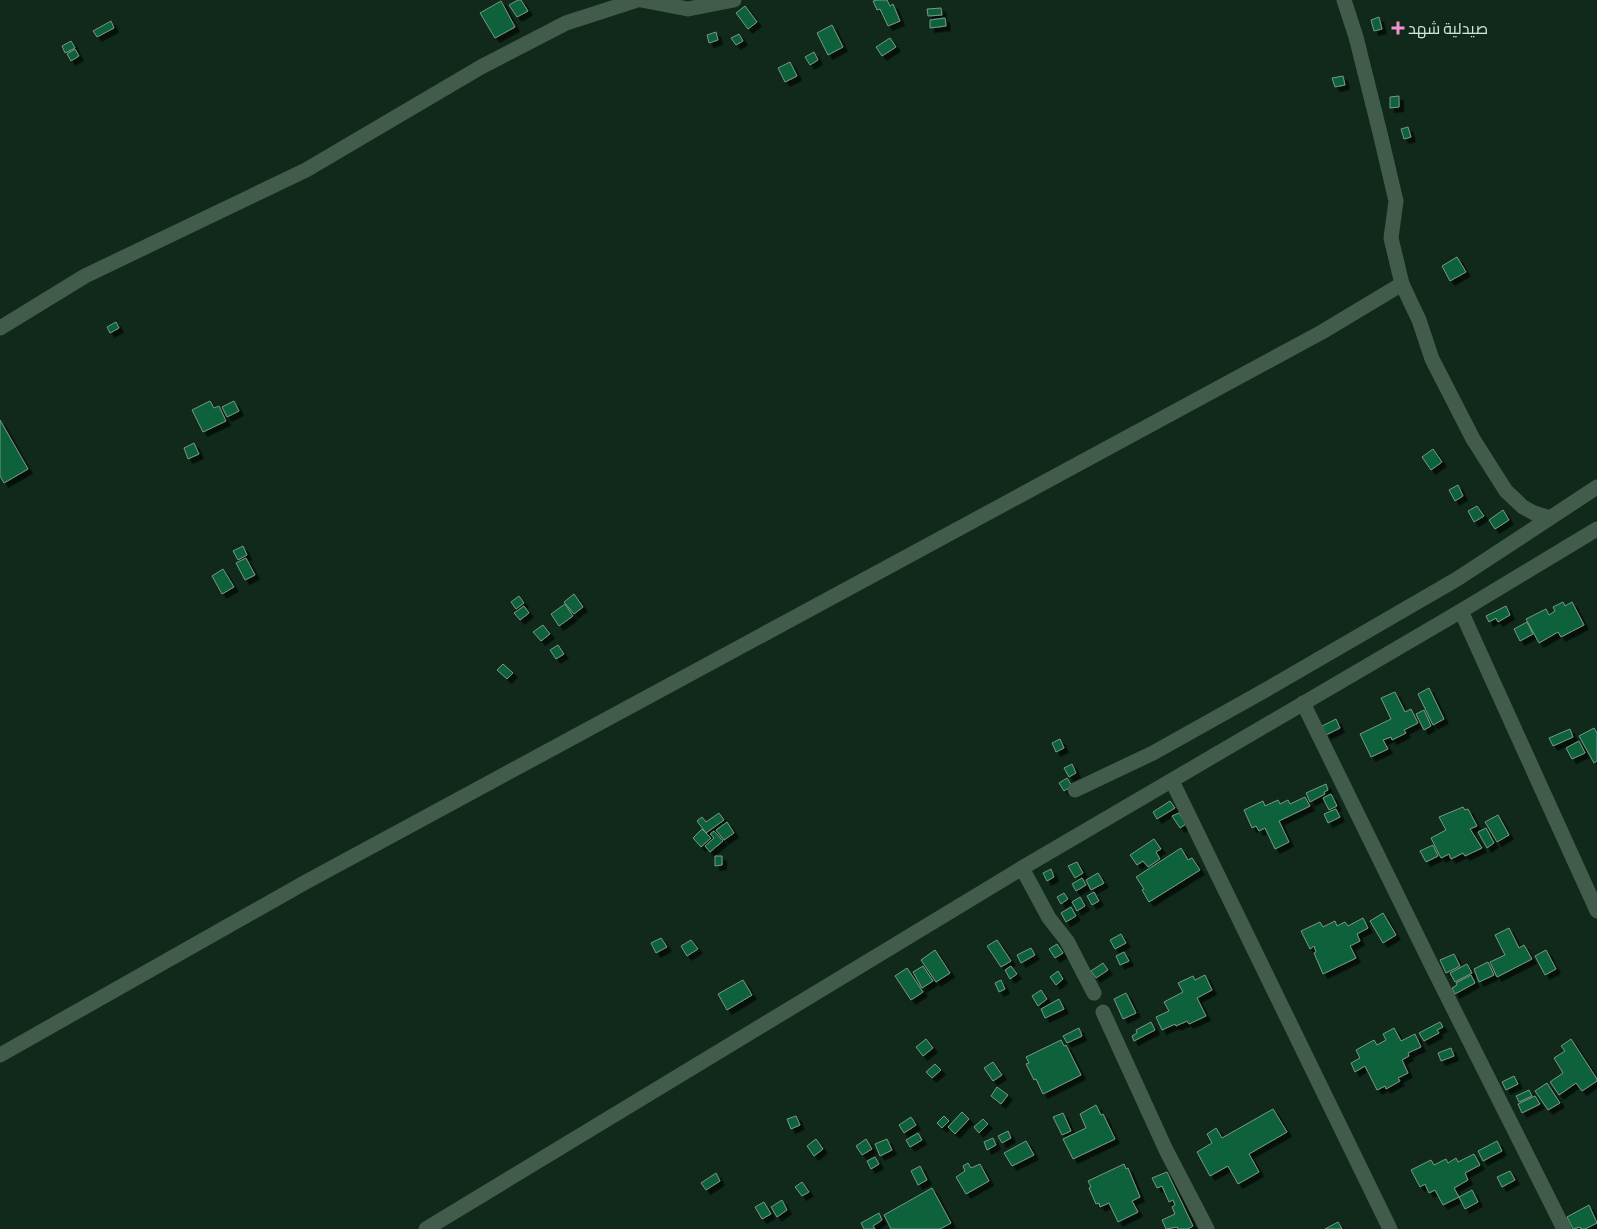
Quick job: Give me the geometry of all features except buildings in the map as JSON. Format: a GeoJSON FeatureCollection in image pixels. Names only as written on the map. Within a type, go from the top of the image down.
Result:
{"type":"FeatureCollection","features":[{"type":"Feature","properties":{"kind":"street"},"geometry":{"type":"LineString","coordinates":[[0,328],[85,276],[306,170],[481,67],[566,23],[637,0]]}},
{"type":"Feature","properties":{"kind":"street"},"geometry":{"type":"LineString","coordinates":[[641,0],[688,9],[734,0]]}},
{"type":"Feature","properties":{"kind":"street"},"geometry":{"type":"LineString","coordinates":[[1344,0],[1356,37],[1396,201],[1391,238],[1402,284],[1419,320],[1432,359],[1473,439],[1506,491],[1523,507],[1534,514],[1550,518]]}},
{"type":"Feature","properties":{"kind":"street"},"geometry":{"type":"LineString","coordinates":[[0,1056],[304,884],[1314,337],[1402,284]]}},
{"type":"Feature","properties":{"kind":"street"},"geometry":{"type":"LineString","coordinates":[[1075,790],[1154,753],[1457,579],[1597,487]]}},
{"type":"Feature","properties":{"kind":"street"},"geometry":{"type":"LineString","coordinates":[[426,1229],[1022,868],[1461,611],[1595,535]]}},
{"type":"Feature","properties":{"kind":"street"},"geometry":{"type":"LineString","coordinates":[[1461,611],[1597,911]]}},
{"type":"Feature","properties":{"kind":"street"},"geometry":{"type":"LineString","coordinates":[[1303,703],[1564,1229]]}},
{"type":"Feature","properties":{"kind":"street"},"geometry":{"type":"LineString","coordinates":[[1172,781],[1390,1229]]}},
{"type":"Feature","properties":{"kind":"street"},"geometry":{"type":"LineString","coordinates":[[1022,868],[1049,918],[1067,942],[1094,993]]}},
{"type":"Feature","properties":{"kind":"street"},"geometry":{"type":"LineString","coordinates":[[1103,1012],[1166,1150],[1207,1229]]}},
{"type":"Feature","properties":{"kind":"place","name":"صيدلية شهد"},"geometry":{"type":"Point","coordinates":[1398,28]}}]}
